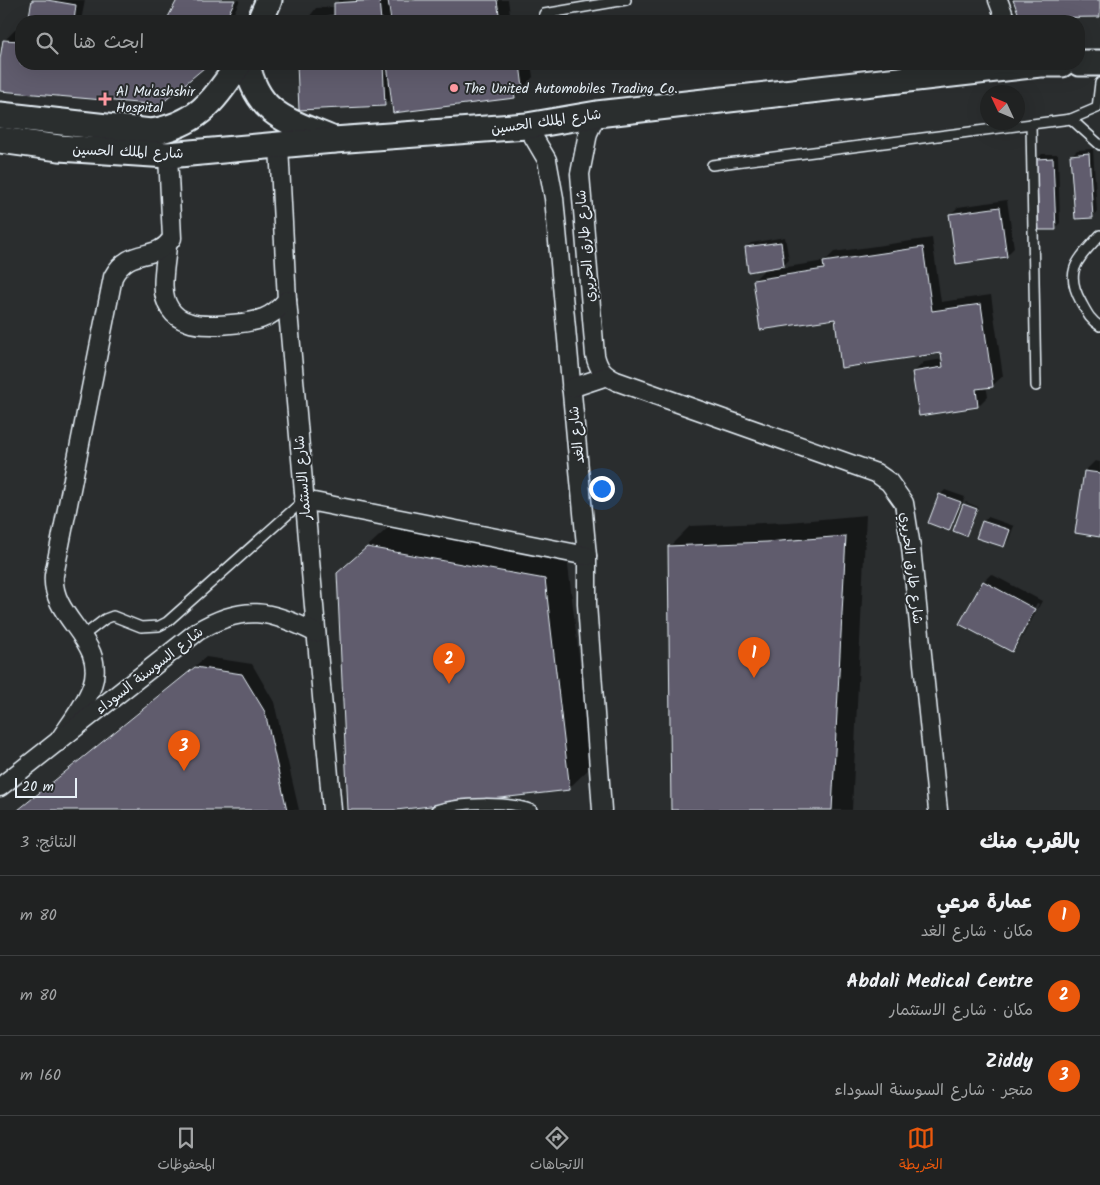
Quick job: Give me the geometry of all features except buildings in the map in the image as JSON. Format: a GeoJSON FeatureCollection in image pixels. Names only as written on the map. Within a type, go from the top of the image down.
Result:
{"type":"FeatureCollection","features":[{"type":"Feature","properties":{"kind":"main road"},"geometry":{"type":"LineString","coordinates":[[263,15],[269,0]]}},
{"type":"Feature","properties":{"kind":"main road"},"geometry":{"type":"LineString","coordinates":[[1085,63],[1100,63]]}},
{"type":"Feature","properties":{"kind":"main road","name":"شارع الملك الحسين"},"geometry":{"type":"LineString","coordinates":[[0,115],[152,132],[183,124],[197,115],[213,100],[235,70]]}},
{"type":"Feature","properties":{"kind":"main road"},"geometry":{"type":"LineString","coordinates":[[249,70],[254,88],[268,109],[283,120],[334,140]]}},
{"type":"Feature","properties":{"kind":"main road","name":"شارع الملك الحسين"},"geometry":{"type":"LineString","coordinates":[[0,140],[59,148],[168,155],[334,140],[528,126],[597,114],[987,70]]}},
{"type":"Feature","properties":{"kind":"street"},"geometry":{"type":"LineString","coordinates":[[998,0],[1004,15]]}},
{"type":"Feature","properties":{"kind":"street","name":"شارع طارق الحريري"},"geometry":{"type":"LineString","coordinates":[[597,114],[582,154],[580,196],[595,354],[598,366],[607,376],[876,473],[889,482],[899,493],[904,503],[911,547],[938,810]]}},
{"type":"Feature","properties":{"kind":"street","name":"شارع الغد"},"geometry":{"type":"LineString","coordinates":[[528,126],[538,142],[552,178],[588,556],[587,604],[602,810]]}},
{"type":"Feature","properties":{"kind":"street","name":"شارع الاستثمار"},"geometry":{"type":"LineString","coordinates":[[279,146],[287,300],[332,810]]}},
{"type":"Feature","properties":{"kind":"street"},"geometry":{"type":"LineString","coordinates":[[58,742],[92,686],[95,673],[94,659],[83,636],[58,604],[54,585],[113,277],[117,269],[130,258],[160,250],[172,238],[168,155]]}},
{"type":"Feature","properties":{"kind":"street"},"geometry":{"type":"LineString","coordinates":[[167,245],[165,299],[170,310],[178,318],[200,325],[262,319],[276,311],[287,300]]}},
{"type":"Feature","properties":{"kind":"street"},"geometry":{"type":"LineString","coordinates":[[571,388],[607,376]]}},
{"type":"Feature","properties":{"kind":"street"},"geometry":{"type":"LineString","coordinates":[[304,500],[588,556]]}},
{"type":"Feature","properties":{"kind":"street","name":"شارع السوسنة السوداء"},"geometry":{"type":"LineString","coordinates":[[0,787],[198,631],[216,620],[237,614],[259,612],[279,616],[316,633]]}},
{"type":"Feature","properties":{"kind":"lane"},"geometry":{"type":"LineString","coordinates":[[544,14],[626,0]]}},
{"type":"Feature","properties":{"kind":"lane"},"geometry":{"type":"LineString","coordinates":[[712,165],[1071,119],[1097,108],[1100,83]]}},
{"type":"Feature","properties":{"kind":"lane"},"geometry":{"type":"LineString","coordinates":[[1071,119],[1090,134],[1100,145]]}},
{"type":"Feature","properties":{"kind":"lane"},"geometry":{"type":"LineString","coordinates":[[1031,124],[1036,386]]}},
{"type":"Feature","properties":{"kind":"lane"},"geometry":{"type":"LineString","coordinates":[[1100,235],[1077,261],[1072,272],[1074,289],[1091,320],[1100,326]]}},
{"type":"Feature","properties":{"kind":"lane"},"geometry":{"type":"LineString","coordinates":[[83,636],[109,617],[118,617],[141,627],[159,626],[167,622],[304,500]]}},
{"type":"Feature","properties":{"kind":"lane"},"geometry":{"type":"LineString","coordinates":[[436,810],[446,807],[506,803],[532,810]]}},
{"type":"Feature","properties":{"kind":"place","name":"The United Automobiles Trading Co."},"geometry":{"type":"Point","coordinates":[454,88]}},
{"type":"Feature","properties":{"kind":"place","name":"Al Mu'ashshir Hospital"},"geometry":{"type":"Point","coordinates":[105,99]}},
{"type":"Feature","properties":{"kind":"place","name":"عمارة مرعي"},"geometry":{"type":"Point","coordinates":[754,678]}},
{"type":"Feature","properties":{"kind":"place","name":"Abdali Medical Centre"},"geometry":{"type":"Point","coordinates":[449,684]}},
{"type":"Feature","properties":{"kind":"place","name":"Ziddy"},"geometry":{"type":"Point","coordinates":[184,771]}}]}
